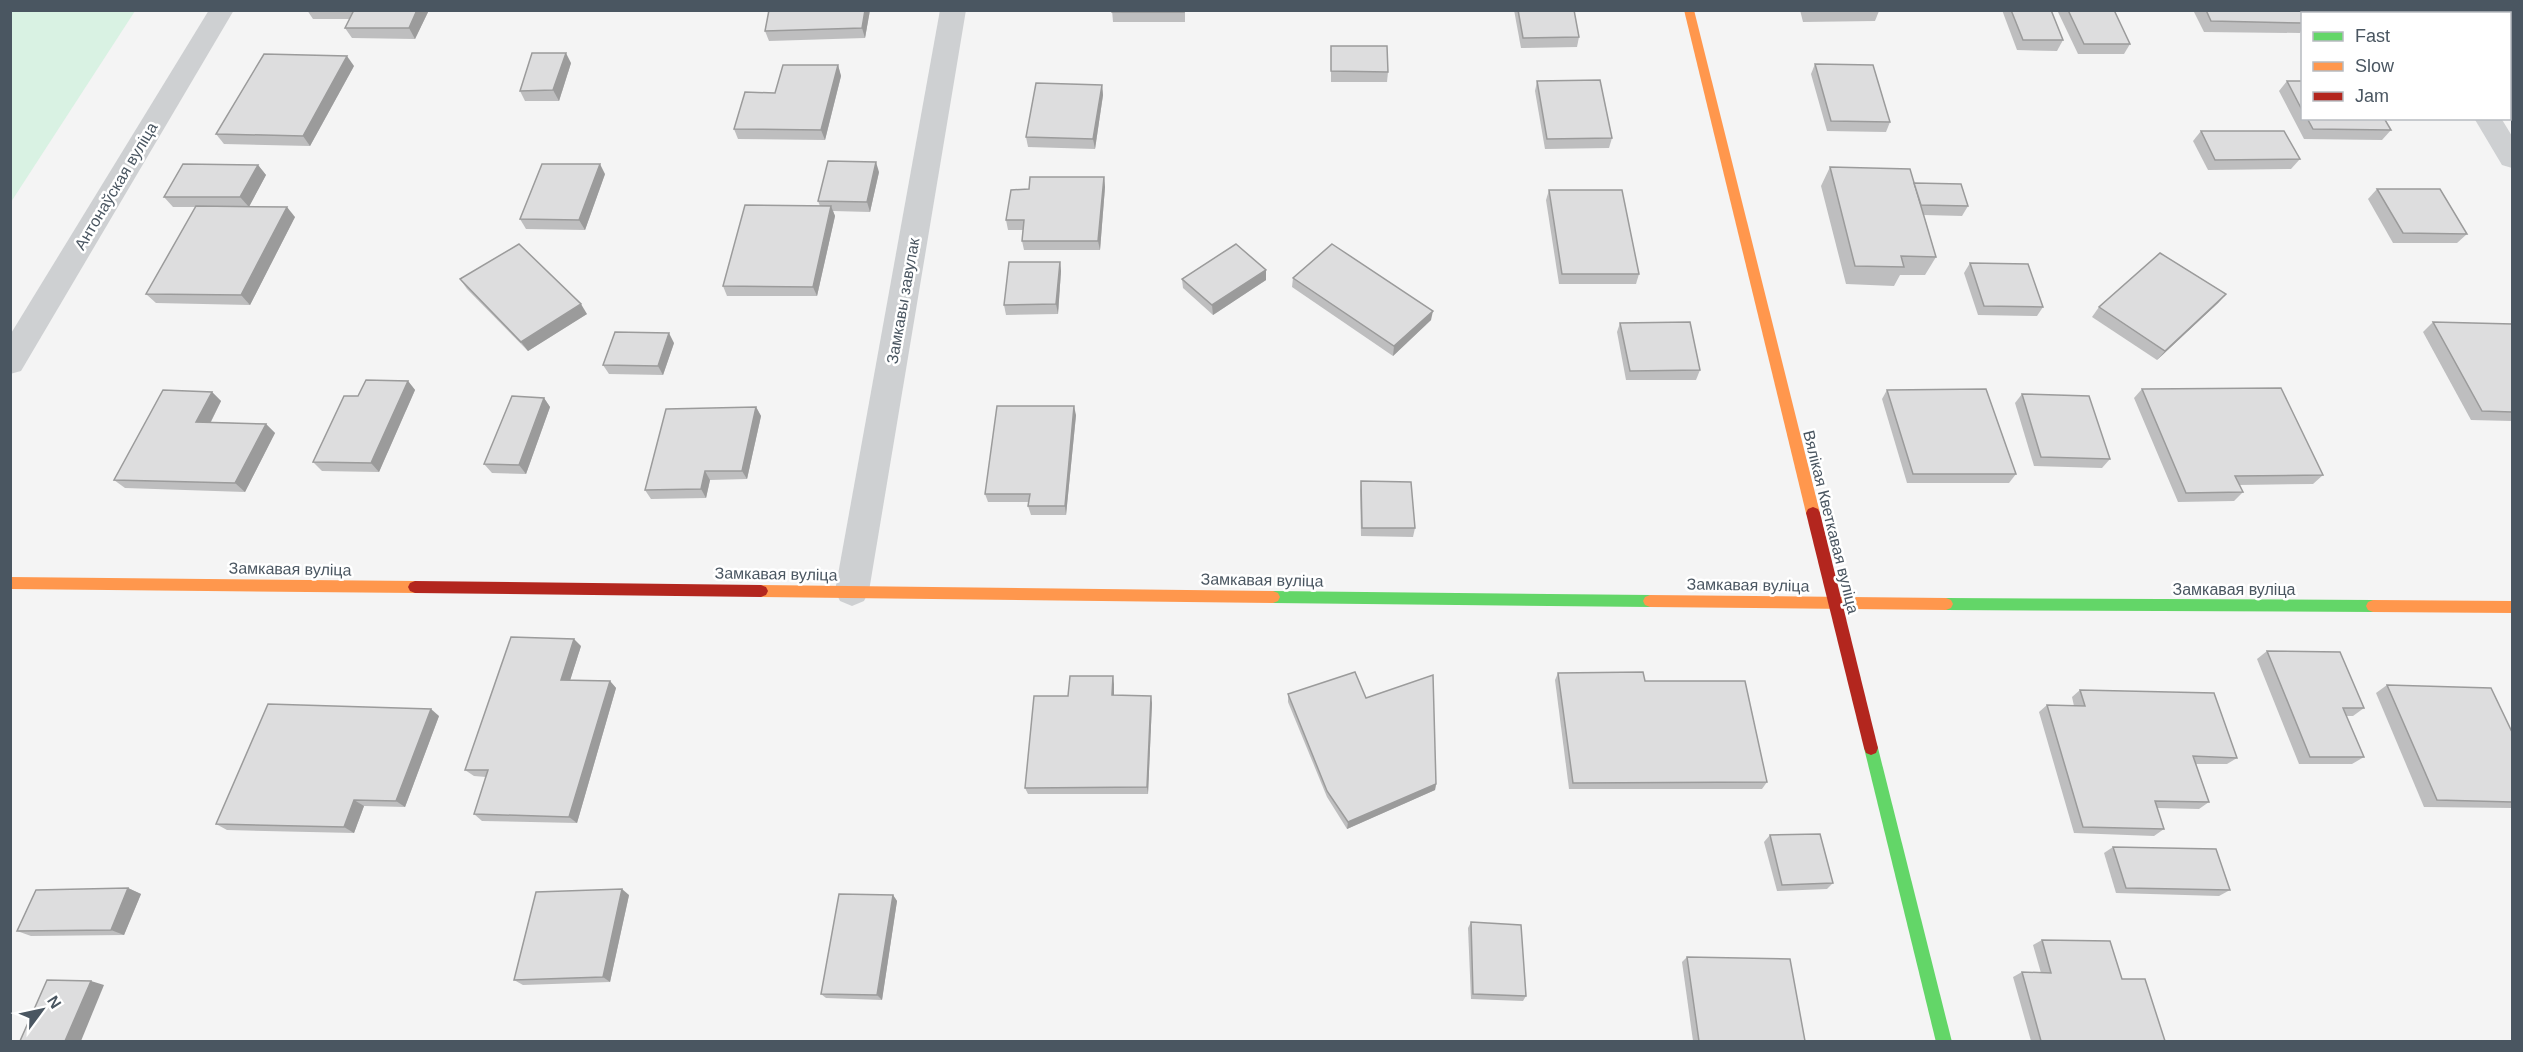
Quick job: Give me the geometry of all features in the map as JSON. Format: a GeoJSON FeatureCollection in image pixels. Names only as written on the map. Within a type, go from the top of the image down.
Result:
{"type":"FeatureCollection","features":[{"type":"Feature","properties":{"kind":"street","name":"Антонаўская вуліца"},"geometry":{"type":"LineString","coordinates":[[10,362],[222,10]]}},
{"type":"Feature","properties":{"kind":"street","name":"Замкавы завулак"},"geometry":{"type":"LineString","coordinates":[[852,591],[953,10]]}},
{"type":"Feature","properties":{"kind":"street","name":"Вялікая Кветкавая вуліца"},"geometry":{"type":"LineString","coordinates":[[1689,10],[1833,603],[1944,1041]]}},
{"type":"Feature","properties":{"kind":"street"},"geometry":{"type":"LineString","coordinates":[[2488,120],[2512,158]]}},
{"type":"Feature","properties":{"kind":"street","name":"Замкавая вуліца"},"geometry":{"type":"LineString","coordinates":[[10,583],[1833,603],[2512,607]]}},
{"type":"Feature","properties":{"kind":"green space"},"geometry":{"type":"Polygon","coordinates":[[[10,11],[135,11],[11,202],[10,11]]]}},
{"type":"Feature","properties":{"kind":"building"},"geometry":{"type":"Polygon","coordinates":[[[354,10],[417,10],[409,28],[345,28],[354,10]]]}},
{"type":"Feature","properties":{"kind":"building"},"geometry":{"type":"Polygon","coordinates":[[[769,10],[865,10],[862,28],[765,31],[769,10]]]}},
{"type":"Feature","properties":{"kind":"building"},"geometry":{"type":"Polygon","coordinates":[[[1112,10],[1184,10],[1184,12],[1112,12],[1112,10]]]}},
{"type":"Feature","properties":{"kind":"building"},"geometry":{"type":"Polygon","coordinates":[[[1518,10],[1574,10],[1579,37],[1523,38],[1518,10]]]}},
{"type":"Feature","properties":{"kind":"building"},"geometry":{"type":"Polygon","coordinates":[[[1879,10],[1879,11],[1807,11],[1879,10]]]}},
{"type":"Feature","properties":{"kind":"building"},"geometry":{"type":"Polygon","coordinates":[[[2011,10],[2051,10],[2063,40],[2023,40],[2011,10]]]}},
{"type":"Feature","properties":{"kind":"building"},"geometry":{"type":"Polygon","coordinates":[[[2068,10],[2114,10],[2130,44],[2084,44],[2068,10]]]}},
{"type":"Feature","properties":{"kind":"building"},"geometry":{"type":"Polygon","coordinates":[[[2206,10],[2301,10],[2302,12],[2301,23],[2211,21],[2206,10]]]}},
{"type":"Feature","properties":{"kind":"building"},"geometry":{"type":"Polygon","coordinates":[[[1331,46],[1387,46],[1388,72],[1331,71],[1331,46]]]}},
{"type":"Feature","properties":{"kind":"building"},"geometry":{"type":"Polygon","coordinates":[[[532,53],[566,53],[553,90],[520,91],[532,53]]]}},
{"type":"Feature","properties":{"kind":"building"},"geometry":{"type":"Polygon","coordinates":[[[264,54],[347,56],[303,136],[216,134],[264,54]]]}},
{"type":"Feature","properties":{"kind":"building"},"geometry":{"type":"Polygon","coordinates":[[[1815,64],[1873,65],[1890,122],[1831,121],[1815,64]]]}},
{"type":"Feature","properties":{"kind":"building"},"geometry":{"type":"Polygon","coordinates":[[[783,65],[838,65],[821,130],[734,129],[745,92],[775,93],[783,65]]]}},
{"type":"Feature","properties":{"kind":"building"},"geometry":{"type":"Polygon","coordinates":[[[1600,80],[1612,138],[1547,139],[1537,81],[1600,80]]]}},
{"type":"Feature","properties":{"kind":"building"},"geometry":{"type":"Polygon","coordinates":[[[2287,81],[2301,81],[2301,108],[2287,81]]]}},
{"type":"Feature","properties":{"kind":"building"},"geometry":{"type":"Polygon","coordinates":[[[1036,83],[1102,85],[1093,139],[1026,137],[1036,83]]]}},
{"type":"Feature","properties":{"kind":"building"},"geometry":{"type":"Polygon","coordinates":[[[2308,120],[2385,120],[2391,130],[2313,129],[2308,120]]]}},
{"type":"Feature","properties":{"kind":"building"},"geometry":{"type":"Polygon","coordinates":[[[2201,131],[2284,131],[2300,159],[2215,160],[2201,131]]]}},
{"type":"Feature","properties":{"kind":"building"},"geometry":{"type":"Polygon","coordinates":[[[828,161],[876,162],[867,202],[818,201],[828,161]]]}},
{"type":"Feature","properties":{"kind":"building"},"geometry":{"type":"Polygon","coordinates":[[[183,164],[258,165],[240,197],[164,197],[183,164]]]}},
{"type":"Feature","properties":{"kind":"building"},"geometry":{"type":"Polygon","coordinates":[[[542,164],[600,164],[579,220],[520,219],[542,164]]]}},
{"type":"Feature","properties":{"kind":"building"},"geometry":{"type":"Polygon","coordinates":[[[1830,167],[1910,169],[1936,257],[1901,256],[1904,267],[1855,266],[1830,167]]]}},
{"type":"Feature","properties":{"kind":"building"},"geometry":{"type":"Polygon","coordinates":[[[1030,177],[1104,177],[1098,241],[1022,241],[1024,220],[1006,220],[1011,190],[1029,189],[1030,177]]]}},
{"type":"Feature","properties":{"kind":"building"},"geometry":{"type":"Polygon","coordinates":[[[1914,183],[1961,184],[1968,206],[1921,205],[1914,183]]]}},
{"type":"Feature","properties":{"kind":"building"},"geometry":{"type":"Polygon","coordinates":[[[2377,189],[2440,189],[2467,234],[2403,233],[2377,189]]]}},
{"type":"Feature","properties":{"kind":"building"},"geometry":{"type":"Polygon","coordinates":[[[1549,190],[1622,190],[1639,274],[1562,274],[1549,190]]]}},
{"type":"Feature","properties":{"kind":"building"},"geometry":{"type":"Polygon","coordinates":[[[745,205],[831,206],[813,287],[723,286],[745,205]]]}},
{"type":"Feature","properties":{"kind":"building"},"geometry":{"type":"Polygon","coordinates":[[[196,206],[287,207],[241,295],[146,294],[196,206]]]}},
{"type":"Feature","properties":{"kind":"building"},"geometry":{"type":"Polygon","coordinates":[[[519,244],[581,304],[521,342],[460,279],[519,244]]]}},
{"type":"Feature","properties":{"kind":"building"},"geometry":{"type":"Polygon","coordinates":[[[1236,244],[1266,270],[1212,305],[1182,279],[1236,244]]]}},
{"type":"Feature","properties":{"kind":"building"},"geometry":{"type":"Polygon","coordinates":[[[1332,244],[1433,311],[1394,346],[1293,278],[1332,244]]]}},
{"type":"Feature","properties":{"kind":"building"},"geometry":{"type":"Polygon","coordinates":[[[2160,253],[2226,294],[2165,351],[2099,307],[2160,253]]]}},
{"type":"Feature","properties":{"kind":"building"},"geometry":{"type":"Polygon","coordinates":[[[1009,262],[1060,262],[1056,304],[1004,305],[1009,262]]]}},
{"type":"Feature","properties":{"kind":"building"},"geometry":{"type":"Polygon","coordinates":[[[1970,263],[2028,264],[2043,307],[1984,306],[1970,263]]]}},
{"type":"Feature","properties":{"kind":"building"},"geometry":{"type":"Polygon","coordinates":[[[1690,322],[1700,370],[1630,371],[1620,323],[1690,322]]]}},
{"type":"Feature","properties":{"kind":"building"},"geometry":{"type":"Polygon","coordinates":[[[2433,322],[2512,324],[2512,412],[2482,411],[2433,322]]]}},
{"type":"Feature","properties":{"kind":"building"},"geometry":{"type":"Polygon","coordinates":[[[615,332],[669,333],[658,366],[603,365],[615,332]]]}},
{"type":"Feature","properties":{"kind":"building"},"geometry":{"type":"Polygon","coordinates":[[[366,380],[408,381],[371,463],[313,462],[344,396],[358,396],[366,380]]]}},
{"type":"Feature","properties":{"kind":"building"},"geometry":{"type":"Polygon","coordinates":[[[2281,388],[2323,475],[2235,476],[2243,492],[2186,493],[2142,389],[2281,388]]]}},
{"type":"Feature","properties":{"kind":"building"},"geometry":{"type":"Polygon","coordinates":[[[1986,389],[2016,474],[1913,474],[1887,390],[1986,389]]]}},
{"type":"Feature","properties":{"kind":"building"},"geometry":{"type":"Polygon","coordinates":[[[163,390],[212,392],[196,422],[266,424],[235,483],[114,480],[163,390]]]}},
{"type":"Feature","properties":{"kind":"building"},"geometry":{"type":"Polygon","coordinates":[[[2022,394],[2089,396],[2110,459],[2041,457],[2022,394]]]}},
{"type":"Feature","properties":{"kind":"building"},"geometry":{"type":"Polygon","coordinates":[[[512,396],[544,398],[519,465],[484,464],[512,396]]]}},
{"type":"Feature","properties":{"kind":"building"},"geometry":{"type":"Polygon","coordinates":[[[997,406],[1074,406],[1065,506],[1028,506],[1030,494],[985,494],[997,406]]]}},
{"type":"Feature","properties":{"kind":"building"},"geometry":{"type":"Polygon","coordinates":[[[756,407],[742,471],[705,471],[701,489],[645,490],[666,409],[756,407]]]}},
{"type":"Feature","properties":{"kind":"building"},"geometry":{"type":"Polygon","coordinates":[[[1361,481],[1411,482],[1415,528],[1362,528],[1361,481]]]}},
{"type":"Feature","properties":{"kind":"building"},"geometry":{"type":"Polygon","coordinates":[[[511,637],[574,639],[561,680],[610,681],[569,817],[474,814],[488,770],[465,770],[511,637]]]}},
{"type":"Feature","properties":{"kind":"building"},"geometry":{"type":"Polygon","coordinates":[[[2267,651],[2340,652],[2364,708],[2343,708],[2364,757],[2310,757],[2267,651]]]}},
{"type":"Feature","properties":{"kind":"building"},"geometry":{"type":"Polygon","coordinates":[[[1355,672],[1366,698],[1433,675],[1436,784],[1348,822],[1327,791],[1288,694],[1355,672]]]}},
{"type":"Feature","properties":{"kind":"building"},"geometry":{"type":"Polygon","coordinates":[[[1643,672],[1645,681],[1745,681],[1767,782],[1573,783],[1558,673],[1643,672]]]}},
{"type":"Feature","properties":{"kind":"building"},"geometry":{"type":"Polygon","coordinates":[[[1070,676],[1113,676],[1112,695],[1151,696],[1147,787],[1025,788],[1034,696],[1068,696],[1070,676]]]}},
{"type":"Feature","properties":{"kind":"building"},"geometry":{"type":"Polygon","coordinates":[[[2387,685],[2491,688],[2512,732],[2512,802],[2437,800],[2387,685]]]}},
{"type":"Feature","properties":{"kind":"building"},"geometry":{"type":"Polygon","coordinates":[[[2080,690],[2214,693],[2237,758],[2193,756],[2209,802],[2155,801],[2164,829],[2083,827],[2047,705],[2085,706],[2080,690]]]}},
{"type":"Feature","properties":{"kind":"building"},"geometry":{"type":"Polygon","coordinates":[[[268,704],[431,709],[396,801],[354,800],[344,827],[216,824],[268,704]]]}},
{"type":"Feature","properties":{"kind":"building"},"geometry":{"type":"Polygon","coordinates":[[[1820,834],[1833,883],[1782,885],[1770,835],[1820,834]]]}},
{"type":"Feature","properties":{"kind":"building"},"geometry":{"type":"Polygon","coordinates":[[[2113,847],[2216,849],[2230,890],[2126,888],[2113,847]]]}},
{"type":"Feature","properties":{"kind":"building"},"geometry":{"type":"Polygon","coordinates":[[[128,888],[111,930],[17,931],[36,890],[128,888]]]}},
{"type":"Feature","properties":{"kind":"building"},"geometry":{"type":"Polygon","coordinates":[[[622,889],[603,977],[514,980],[536,892],[622,889]]]}},
{"type":"Feature","properties":{"kind":"building"},"geometry":{"type":"Polygon","coordinates":[[[839,894],[893,895],[877,995],[821,994],[839,894]]]}},
{"type":"Feature","properties":{"kind":"building"},"geometry":{"type":"Polygon","coordinates":[[[1471,922],[1521,925],[1526,996],[1473,994],[1471,922]]]}},
{"type":"Feature","properties":{"kind":"building"},"geometry":{"type":"Polygon","coordinates":[[[2042,940],[2110,941],[2122,979],[2145,979],[2165,1041],[2041,1041],[2022,972],[2051,973],[2042,940]]]}},
{"type":"Feature","properties":{"kind":"building"},"geometry":{"type":"Polygon","coordinates":[[[1687,957],[1790,959],[1805,1041],[1699,1041],[1687,957]]]}},
{"type":"Feature","properties":{"kind":"building"},"geometry":{"type":"Polygon","coordinates":[[[47,980],[91,981],[65,1041],[20,1041],[47,980]]]}},
{"type":"Feature","properties":{"kind":"traffic: fast"},"geometry":{"type":"LineString","coordinates":[[1273,597],[1650,601]]}},
{"type":"Feature","properties":{"kind":"traffic: fast"},"geometry":{"type":"LineString","coordinates":[[1946,604],[2373,606]]}},
{"type":"Feature","properties":{"kind":"traffic: fast"},"geometry":{"type":"LineString","coordinates":[[1871,748],[1944,1042]]}},
{"type":"Feature","properties":{"kind":"traffic: slow"},"geometry":{"type":"LineString","coordinates":[[1689,10],[1813,513]]}},
{"type":"Feature","properties":{"kind":"traffic: slow"},"geometry":{"type":"LineString","coordinates":[[10,583],[415,587]]}},
{"type":"Feature","properties":{"kind":"traffic: slow"},"geometry":{"type":"LineString","coordinates":[[761,591],[1273,597]]}},
{"type":"Feature","properties":{"kind":"traffic: slow"},"geometry":{"type":"LineString","coordinates":[[1650,601],[1946,604]]}},
{"type":"Feature","properties":{"kind":"traffic: slow"},"geometry":{"type":"LineString","coordinates":[[2373,606],[2512,607]]}},
{"type":"Feature","properties":{"kind":"traffic: jam"},"geometry":{"type":"LineString","coordinates":[[1813,513],[1871,748]]}},
{"type":"Feature","properties":{"kind":"traffic: jam"},"geometry":{"type":"LineString","coordinates":[[415,587],[761,591]]}}]}
